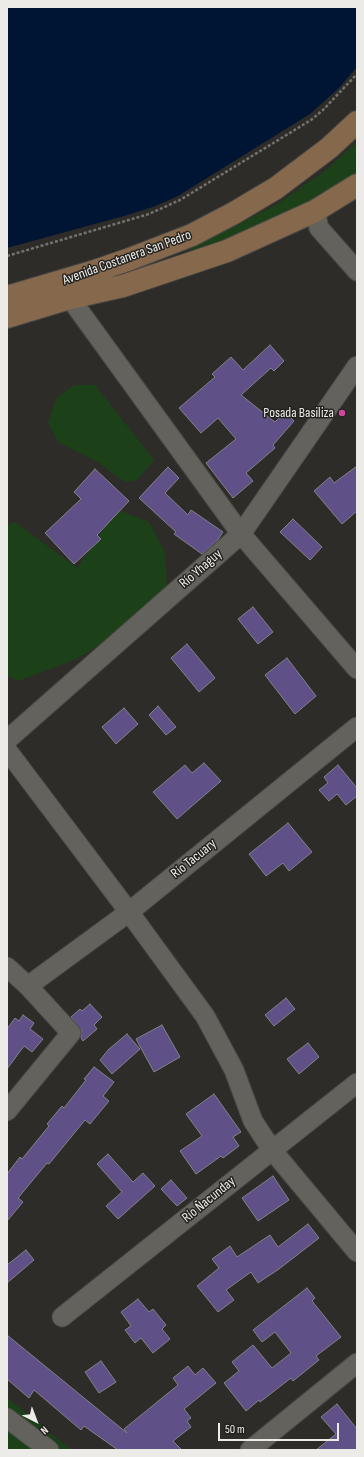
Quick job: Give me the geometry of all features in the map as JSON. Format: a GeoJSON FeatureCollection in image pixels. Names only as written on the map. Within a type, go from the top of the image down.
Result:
{"type":"FeatureCollection","features":[{"type":"Feature","properties":{"kind":"main road","name":"Avenida Costanera San Pedro"},"geometry":{"type":"LineString","coordinates":[[7,297],[102,269],[192,235],[234,213],[276,188],[329,148],[357,122]]}},
{"type":"Feature","properties":{"kind":"main road","name":"Avenida Costanera San Pedro"},"geometry":{"type":"LineString","coordinates":[[7,316],[70,298],[123,286],[220,254],[315,211],[357,185]]}},
{"type":"Feature","properties":{"kind":"street"},"geometry":{"type":"LineString","coordinates":[[315,211],[319,228],[357,271]]}},
{"type":"Feature","properties":{"kind":"street"},"geometry":{"type":"LineString","coordinates":[[70,298],[241,534],[357,669]]}},
{"type":"Feature","properties":{"kind":"street","name":"Río Yhaguy"},"geometry":{"type":"LineString","coordinates":[[7,740],[241,534],[357,366]]}},
{"type":"Feature","properties":{"kind":"street","name":"Río Tacuary"},"geometry":{"type":"LineString","coordinates":[[28,986],[129,912],[357,727]]}},
{"type":"Feature","properties":{"kind":"street"},"geometry":{"type":"LineString","coordinates":[[7,750],[205,1016],[234,1070],[254,1121],[272,1150],[357,1252]]}},
{"type":"Feature","properties":{"kind":"street"},"geometry":{"type":"LineString","coordinates":[[7,967],[28,986],[71,1034],[7,1111]]}},
{"type":"Feature","properties":{"kind":"street","name":"Río Ñacunday"},"geometry":{"type":"LineString","coordinates":[[62,1317],[357,1083]]}},
{"type":"Feature","properties":{"kind":"street"},"geometry":{"type":"LineString","coordinates":[[250,1450],[357,1363]]}},
{"type":"Feature","properties":{"kind":"street"},"geometry":{"type":"LineString","coordinates":[[7,1418],[49,1450]]}},
{"type":"Feature","properties":{"kind":"path"},"geometry":{"type":"LineString","coordinates":[[7,256],[149,214],[180,200],[310,120],[324,110],[357,74]]}},
{"type":"Feature","properties":{"kind":"green space"},"geometry":{"type":"Polygon","coordinates":[[[357,142],[357,175],[304,206],[192,255],[190,248],[276,205],[326,170],[357,142]]]}},
{"type":"Feature","properties":{"kind":"green space"},"geometry":{"type":"Polygon","coordinates":[[[74,385],[95,385],[154,460],[137,480],[126,482],[100,463],[58,442],[48,423],[56,398],[74,385]]]}},
{"type":"Feature","properties":{"kind":"green space"},"geometry":{"type":"Polygon","coordinates":[[[116,509],[149,522],[165,552],[167,589],[107,640],[77,659],[18,681],[7,675],[7,525],[15,522],[77,568],[116,509]]]}},
{"type":"Feature","properties":{"kind":"green space"},"geometry":{"type":"Polygon","coordinates":[[[7,1398],[69,1448],[73,1450],[7,1450],[7,1398]]]}},
{"type":"Feature","properties":{"kind":"water"},"geometry":{"type":"Polygon","coordinates":[[[7,7],[357,7],[357,67],[339,88],[310,114],[178,196],[153,207],[124,216],[7,248],[7,7]]]}},
{"type":"Feature","properties":{"kind":"building"},"geometry":{"type":"Polygon","coordinates":[[[270,345],[284,361],[274,371],[271,368],[241,395],[275,422],[285,412],[294,421],[273,445],[275,448],[246,473],[253,481],[233,498],[206,463],[236,439],[218,418],[201,433],[179,408],[215,377],[212,374],[231,357],[243,370],[270,345]]]}},
{"type":"Feature","properties":{"kind":"building"},"geometry":{"type":"Polygon","coordinates":[[[357,466],[357,511],[342,524],[314,491],[330,477],[334,483],[357,466]]]}},
{"type":"Feature","properties":{"kind":"building"},"geometry":{"type":"Polygon","coordinates":[[[168,467],[179,478],[165,493],[188,515],[191,510],[223,532],[217,541],[202,554],[174,534],[176,532],[139,498],[168,467]]]}},
{"type":"Feature","properties":{"kind":"building"},"geometry":{"type":"Polygon","coordinates":[[[95,469],[129,501],[97,535],[101,539],[74,564],[45,533],[81,499],[74,492],[95,469]]]}},
{"type":"Feature","properties":{"kind":"building"},"geometry":{"type":"Polygon","coordinates":[[[293,519],[322,547],[310,560],[280,532],[293,519]]]}},
{"type":"Feature","properties":{"kind":"building"},"geometry":{"type":"Polygon","coordinates":[[[253,607],[273,632],[258,644],[238,619],[253,607]]]}},
{"type":"Feature","properties":{"kind":"building"},"geometry":{"type":"Polygon","coordinates":[[[187,644],[215,678],[199,692],[171,658],[187,644]]]}},
{"type":"Feature","properties":{"kind":"building"},"geometry":{"type":"Polygon","coordinates":[[[287,658],[316,696],[295,714],[265,675],[287,658]]]}},
{"type":"Feature","properties":{"kind":"building"},"geometry":{"type":"Polygon","coordinates":[[[158,706],[176,727],[166,735],[149,715],[158,706]]]}},
{"type":"Feature","properties":{"kind":"building"},"geometry":{"type":"Polygon","coordinates":[[[124,708],[138,724],[116,744],[102,727],[124,708]]]}},
{"type":"Feature","properties":{"kind":"building"},"geometry":{"type":"Polygon","coordinates":[[[204,763],[221,781],[177,819],[153,792],[185,765],[192,773],[204,763]]]}},
{"type":"Feature","properties":{"kind":"building"},"geometry":{"type":"Polygon","coordinates":[[[338,765],[357,788],[357,796],[346,805],[337,794],[329,801],[319,790],[328,783],[324,777],[338,765]]]}},
{"type":"Feature","properties":{"kind":"building"},"geometry":{"type":"Polygon","coordinates":[[[288,823],[312,852],[289,871],[283,863],[266,876],[249,854],[288,823]]]}},
{"type":"Feature","properties":{"kind":"building"},"geometry":{"type":"Polygon","coordinates":[[[286,998],[295,1009],[274,1026],[265,1015],[286,998]]]}},
{"type":"Feature","properties":{"kind":"building"},"geometry":{"type":"Polygon","coordinates":[[[90,1004],[102,1017],[94,1025],[97,1029],[83,1041],[81,1038],[81,1030],[71,1017],[80,1009],[82,1011],[90,1004]]]}},
{"type":"Feature","properties":{"kind":"building"},"geometry":{"type":"Polygon","coordinates":[[[23,1015],[34,1023],[30,1029],[43,1039],[32,1052],[24,1046],[7,1069],[7,1029],[15,1018],[19,1021],[23,1015]]]}},
{"type":"Feature","properties":{"kind":"building"},"geometry":{"type":"Polygon","coordinates":[[[162,1025],[180,1057],[154,1072],[136,1039],[162,1025]]]}},
{"type":"Feature","properties":{"kind":"building"},"geometry":{"type":"Polygon","coordinates":[[[127,1034],[140,1049],[112,1074],[100,1060],[109,1049],[127,1034]]]}},
{"type":"Feature","properties":{"kind":"building"},"geometry":{"type":"Polygon","coordinates":[[[308,1043],[319,1057],[299,1074],[287,1059],[308,1043]]]}},
{"type":"Feature","properties":{"kind":"building"},"geometry":{"type":"Polygon","coordinates":[[[94,1067],[114,1082],[103,1096],[109,1101],[90,1124],[85,1120],[49,1164],[47,1163],[18,1198],[23,1202],[7,1221],[7,1174],[20,1157],[22,1159],[49,1126],[47,1124],[62,1106],[64,1108],[86,1080],[84,1079],[94,1067]]]}},
{"type":"Feature","properties":{"kind":"building"},"geometry":{"type":"Polygon","coordinates":[[[214,1094],[241,1132],[233,1137],[239,1146],[223,1158],[221,1156],[196,1174],[180,1151],[202,1136],[186,1114],[214,1094]]]}},
{"type":"Feature","properties":{"kind":"building"},"geometry":{"type":"Polygon","coordinates":[[[108,1154],[133,1182],[143,1173],[155,1186],[118,1219],[106,1206],[122,1192],[97,1164],[108,1154]]]}},
{"type":"Feature","properties":{"kind":"building"},"geometry":{"type":"Polygon","coordinates":[[[273,1176],[289,1200],[258,1221],[242,1198],[273,1176]]]}},
{"type":"Feature","properties":{"kind":"building"},"geometry":{"type":"Polygon","coordinates":[[[171,1180],[187,1198],[177,1206],[161,1189],[171,1180]]]}},
{"type":"Feature","properties":{"kind":"building"},"geometry":{"type":"Polygon","coordinates":[[[308,1224],[319,1238],[279,1269],[258,1283],[251,1272],[226,1290],[234,1300],[218,1312],[197,1286],[219,1268],[212,1259],[230,1246],[237,1257],[270,1235],[278,1247],[308,1224]]]}},
{"type":"Feature","properties":{"kind":"building"},"geometry":{"type":"Polygon","coordinates":[[[26,1250],[34,1260],[7,1283],[7,1265],[26,1250]]]}},
{"type":"Feature","properties":{"kind":"building"},"geometry":{"type":"Polygon","coordinates":[[[307,1288],[315,1298],[312,1301],[341,1337],[316,1356],[319,1360],[293,1381],[291,1378],[246,1411],[224,1383],[239,1371],[232,1362],[253,1345],[272,1368],[291,1353],[275,1332],[262,1342],[253,1330],[307,1288]]]}},
{"type":"Feature","properties":{"kind":"building"},"geometry":{"type":"Polygon","coordinates":[[[138,1299],[149,1312],[153,1309],[166,1325],[162,1329],[170,1339],[153,1353],[141,1338],[135,1343],[125,1330],[131,1326],[121,1312],[138,1299]]]}},
{"type":"Feature","properties":{"kind":"building"},"geometry":{"type":"Polygon","coordinates":[[[7,1335],[127,1433],[124,1429],[178,1385],[173,1378],[188,1366],[195,1375],[203,1368],[216,1383],[184,1409],[191,1418],[187,1421],[191,1427],[173,1441],[182,1450],[118,1450],[84,1426],[81,1430],[34,1390],[29,1398],[7,1379],[7,1335]]]}},
{"type":"Feature","properties":{"kind":"building"},"geometry":{"type":"Polygon","coordinates":[[[101,1361],[116,1382],[99,1393],[85,1372],[101,1361]]]}},
{"type":"Feature","properties":{"kind":"building"},"geometry":{"type":"Polygon","coordinates":[[[337,1404],[357,1429],[357,1450],[316,1450],[336,1434],[321,1417],[337,1404]]]}},
{"type":"Feature","properties":{"kind":"place","name":"Posada Basiliza"},"geometry":{"type":"Point","coordinates":[342,413]}}]}
